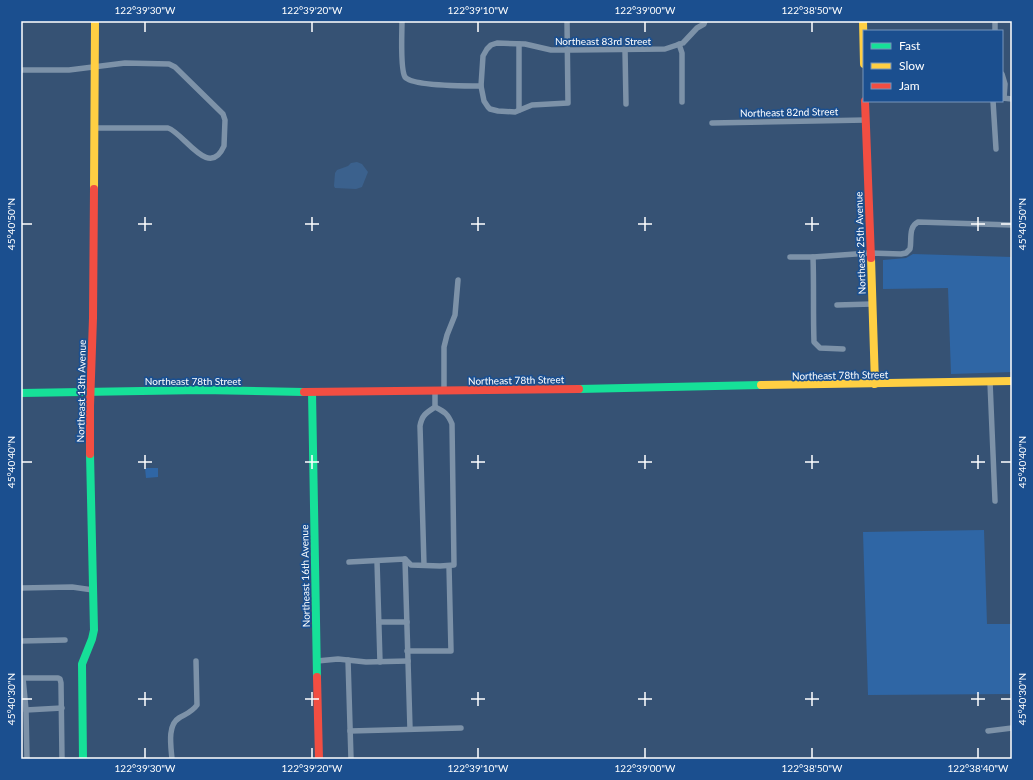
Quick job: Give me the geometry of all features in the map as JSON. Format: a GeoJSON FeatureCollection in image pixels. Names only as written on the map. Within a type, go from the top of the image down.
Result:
{"type":"FeatureCollection","features":[{"type":"Feature","properties":{"kind":"street","name":"Northeast 13th Avenue"},"geometry":{"type":"LineString","coordinates":[[83,759],[82,664],[93,636],[90,392],[93,318],[94,21]]}},
{"type":"Feature","properties":{"kind":"street"},"geometry":{"type":"LineString","coordinates":[[402,21],[403,72],[408,79],[414,82],[460,86],[481,86],[485,104],[488,107],[498,111],[515,112],[532,105],[568,103],[567,21]]}},
{"type":"Feature","properties":{"kind":"street","name":"Northeast 83rd Street"},"geometry":{"type":"LineString","coordinates":[[481,86],[483,56],[491,45],[496,43],[530,44],[551,50],[662,49],[679,44],[686,40],[704,24],[705,21]]}},
{"type":"Feature","properties":{"kind":"street"},"geometry":{"type":"LineString","coordinates":[[862,21],[863,31]]}},
{"type":"Feature","properties":{"kind":"street"},"geometry":{"type":"LineString","coordinates":[[519,44],[519,110]]}},
{"type":"Feature","properties":{"kind":"street"},"geometry":{"type":"LineString","coordinates":[[679,44],[682,53],[682,102]]}},
{"type":"Feature","properties":{"kind":"street"},"geometry":{"type":"LineString","coordinates":[[625,50],[626,104]]}},
{"type":"Feature","properties":{"kind":"street"},"geometry":{"type":"LineString","coordinates":[[21,70],[69,70],[125,63],[169,64],[175,67],[224,116],[225,143],[224,148],[214,157],[203,156],[198,154],[176,132],[168,128],[94,128]]}},
{"type":"Feature","properties":{"kind":"street"},"geometry":{"type":"LineString","coordinates":[[1003,79],[1003,98],[1012,99]]}},
{"type":"Feature","properties":{"kind":"street","name":"Northeast 25th Avenue"},"geometry":{"type":"LineString","coordinates":[[865,102],[875,384]]}},
{"type":"Feature","properties":{"kind":"street"},"geometry":{"type":"LineString","coordinates":[[993,102],[996,149]]}},
{"type":"Feature","properties":{"kind":"street","name":"Northeast 82nd Street"},"geometry":{"type":"LineString","coordinates":[[712,123],[866,120]]}},
{"type":"Feature","properties":{"kind":"street"},"geometry":{"type":"LineString","coordinates":[[790,257],[870,253],[901,254],[908,252],[912,228],[914,224],[918,222],[1012,224]]}},
{"type":"Feature","properties":{"kind":"street"},"geometry":{"type":"LineString","coordinates":[[813,257],[814,342],[820,348],[843,349]]}},
{"type":"Feature","properties":{"kind":"street"},"geometry":{"type":"LineString","coordinates":[[444,391],[444,347],[456,310],[458,280]]}},
{"type":"Feature","properties":{"kind":"street"},"geometry":{"type":"LineString","coordinates":[[837,305],[872,304]]}},
{"type":"Feature","properties":{"kind":"street","name":"Northeast 78th Street"},"geometry":{"type":"LineString","coordinates":[[21,393],[202,390],[312,392],[444,391],[1012,381]]}},
{"type":"Feature","properties":{"kind":"street"},"geometry":{"type":"LineString","coordinates":[[990,382],[995,501]]}},
{"type":"Feature","properties":{"kind":"street"},"geometry":{"type":"LineString","coordinates":[[435,391],[435,407]]}},
{"type":"Feature","properties":{"kind":"street","name":"Northeast 16th Avenue"},"geometry":{"type":"LineString","coordinates":[[312,392],[319,759]]}},
{"type":"Feature","properties":{"kind":"street"},"geometry":{"type":"LineString","coordinates":[[424,565],[420,426],[426,413],[435,407]]}},
{"type":"Feature","properties":{"kind":"street"},"geometry":{"type":"LineString","coordinates":[[349,562],[405,559],[412,565],[454,565],[452,424],[449,416],[445,412],[435,407]]}},
{"type":"Feature","properties":{"kind":"street"},"geometry":{"type":"LineString","coordinates":[[405,559],[410,729]]}},
{"type":"Feature","properties":{"kind":"street"},"geometry":{"type":"LineString","coordinates":[[377,561],[380,662]]}},
{"type":"Feature","properties":{"kind":"street"},"geometry":{"type":"LineString","coordinates":[[407,651],[451,651],[449,566]]}},
{"type":"Feature","properties":{"kind":"street"},"geometry":{"type":"LineString","coordinates":[[21,588],[72,587],[93,590]]}},
{"type":"Feature","properties":{"kind":"street"},"geometry":{"type":"LineString","coordinates":[[379,622],[407,622]]}},
{"type":"Feature","properties":{"kind":"street"},"geometry":{"type":"LineString","coordinates":[[21,641],[65,640]]}},
{"type":"Feature","properties":{"kind":"street"},"geometry":{"type":"LineString","coordinates":[[317,661],[338,659],[380,662],[408,661]]}},
{"type":"Feature","properties":{"kind":"street"},"geometry":{"type":"LineString","coordinates":[[348,660],[350,759]]}},
{"type":"Feature","properties":{"kind":"street"},"geometry":{"type":"LineString","coordinates":[[172,759],[172,726],[176,720],[190,712],[197,705],[196,661]]}},
{"type":"Feature","properties":{"kind":"street"},"geometry":{"type":"LineString","coordinates":[[27,759],[26,710],[23,678],[60,679],[62,708],[62,759]]}},
{"type":"Feature","properties":{"kind":"street"},"geometry":{"type":"LineString","coordinates":[[26,710],[62,708]]}},
{"type":"Feature","properties":{"kind":"street"},"geometry":{"type":"LineString","coordinates":[[350,730],[461,728]]}},
{"type":"Feature","properties":{"kind":"street"},"geometry":{"type":"LineString","coordinates":[[988,731],[1012,728]]}},
{"type":"Feature","properties":{"kind":"shaded area"},"geometry":{"type":"Polygon","coordinates":[[[357,162],[362,164],[368,172],[362,187],[356,189],[335,188],[335,173],[337,170],[348,166],[351,163],[357,162]]]}},
{"type":"Feature","properties":{"kind":"shaded area"},"geometry":{"type":"Polygon","coordinates":[[[913,254],[1012,257],[1012,372],[951,374],[948,288],[883,289],[883,260],[906,258],[913,254]]]}},
{"type":"Feature","properties":{"kind":"shaded area"},"geometry":{"type":"Polygon","coordinates":[[[145,468],[158,468],[158,477],[146,478],[145,468]]]}},
{"type":"Feature","properties":{"kind":"shaded area"},"geometry":{"type":"Polygon","coordinates":[[[984,530],[987,624],[1012,624],[1012,694],[868,695],[863,532],[984,530]]]}},
{"type":"Feature","properties":{"kind":"traffic: fast"},"geometry":{"type":"LineString","coordinates":[[579,389],[761,385]]}},
{"type":"Feature","properties":{"kind":"traffic: fast"},"geometry":{"type":"LineString","coordinates":[[21,393],[202,390],[304,392]]}},
{"type":"Feature","properties":{"kind":"traffic: fast"},"geometry":{"type":"LineString","coordinates":[[312,392],[317,677]]}},
{"type":"Feature","properties":{"kind":"traffic: fast"},"geometry":{"type":"LineString","coordinates":[[83,759],[82,664],[94,630],[90,454]]}},
{"type":"Feature","properties":{"kind":"traffic: slow"},"geometry":{"type":"LineString","coordinates":[[94,189],[95,21]]}},
{"type":"Feature","properties":{"kind":"traffic: slow"},"geometry":{"type":"LineString","coordinates":[[863,21],[863,30]]}},
{"type":"Feature","properties":{"kind":"traffic: slow"},"geometry":{"type":"LineString","coordinates":[[871,258],[875,384]]}},
{"type":"Feature","properties":{"kind":"traffic: slow"},"geometry":{"type":"LineString","coordinates":[[761,385],[1012,381]]}},
{"type":"Feature","properties":{"kind":"traffic: jam"},"geometry":{"type":"LineString","coordinates":[[865,102],[871,258]]}},
{"type":"Feature","properties":{"kind":"traffic: jam"},"geometry":{"type":"LineString","coordinates":[[90,454],[94,189]]}},
{"type":"Feature","properties":{"kind":"traffic: jam"},"geometry":{"type":"LineString","coordinates":[[304,392],[579,389]]}},
{"type":"Feature","properties":{"kind":"traffic: jam"},"geometry":{"type":"LineString","coordinates":[[317,677],[319,759]]}}]}
